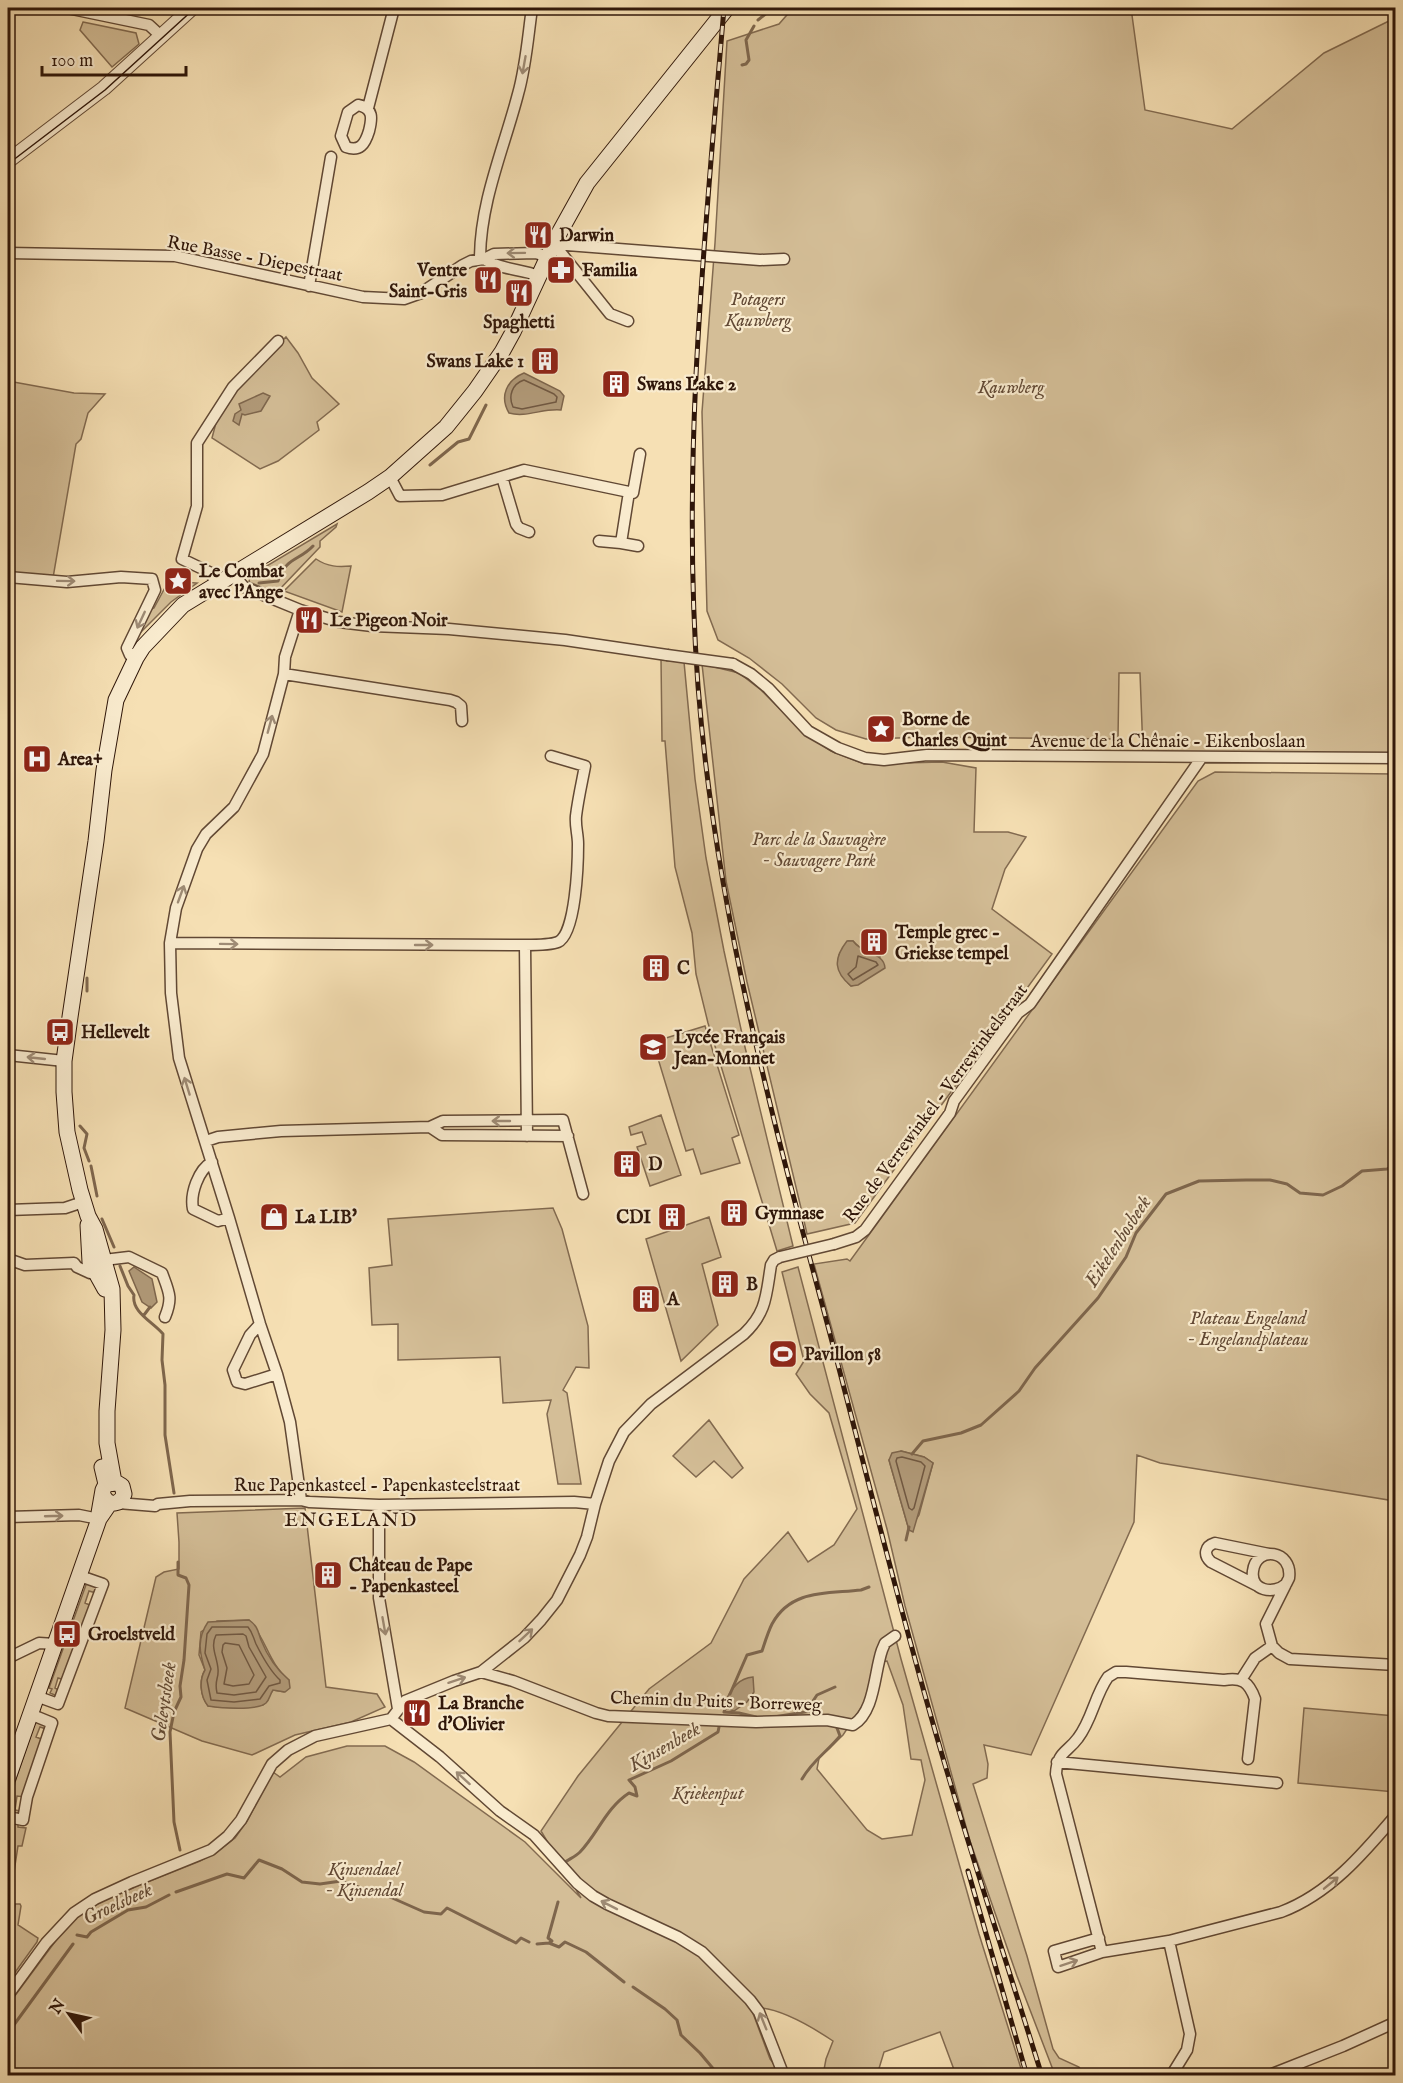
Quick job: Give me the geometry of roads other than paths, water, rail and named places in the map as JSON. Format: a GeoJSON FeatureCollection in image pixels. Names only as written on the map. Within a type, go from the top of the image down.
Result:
{"type":"FeatureCollection","features":[{"type":"Feature","properties":{"kind":"main road"},"geometry":{"type":"LineString","coordinates":[[8,1778],[99,1519],[113,1494],[108,1457],[107,1411],[113,1330],[111,1301],[85,1209],[67,1132],[64,1061],[104,770],[117,700],[143,647],[172,614],[390,477],[446,427],[476,391],[502,352],[587,183],[727,8]]}},
{"type":"Feature","properties":{"kind":"street"},"geometry":{"type":"LineString","coordinates":[[67,8],[149,25],[162,37]]}},
{"type":"Feature","properties":{"kind":"street"},"geometry":{"type":"LineString","coordinates":[[8,160],[80,107],[162,37],[192,8]]}},
{"type":"Feature","properties":{"kind":"street"},"geometry":{"type":"LineString","coordinates":[[368,108],[394,8]]}},
{"type":"Feature","properties":{"kind":"street"},"geometry":{"type":"LineString","coordinates":[[532,8],[519,92],[485,212],[480,243],[482,259],[492,265],[520,269],[539,276]]}},
{"type":"Feature","properties":{"kind":"street"},"geometry":{"type":"LineString","coordinates":[[309,286],[331,157]]}},
{"type":"Feature","properties":{"kind":"street"},"geometry":{"type":"LineString","coordinates":[[551,251],[760,260],[784,259]]}},
{"type":"Feature","properties":{"kind":"street"},"geometry":{"type":"LineString","coordinates":[[551,251],[610,314],[628,321]]}},
{"type":"Feature","properties":{"kind":"street","name":"Rue Basse - Diepestraat"},"geometry":{"type":"LineString","coordinates":[[8,253],[175,256],[363,297],[404,298],[421,293],[463,265],[494,254],[551,251]]}},
{"type":"Feature","properties":{"kind":"street"},"geometry":{"type":"LineString","coordinates":[[218,583],[209,572],[182,559],[197,506],[197,447],[199,439],[233,387],[278,341]]}},
{"type":"Feature","properties":{"kind":"street"},"geometry":{"type":"LineString","coordinates":[[390,477],[400,496],[442,495],[524,470],[633,493],[640,454]]}},
{"type":"Feature","properties":{"kind":"street"},"geometry":{"type":"LineString","coordinates":[[501,477],[516,524],[528,532]]}},
{"type":"Feature","properties":{"kind":"street"},"geometry":{"type":"LineString","coordinates":[[621,543],[629,492]]}},
{"type":"Feature","properties":{"kind":"street"},"geometry":{"type":"LineString","coordinates":[[599,541],[638,546]]}},
{"type":"Feature","properties":{"kind":"street","name":"Avenue de la Chênaie - Eikenboslaan"},"geometry":{"type":"LineString","coordinates":[[233,574],[244,587],[339,622],[565,639],[733,664],[751,674],[768,688],[808,731],[838,748],[865,758],[884,760],[927,755],[1395,758]]}},
{"type":"Feature","properties":{"kind":"street"},"geometry":{"type":"LineString","coordinates":[[8,577],[67,582],[121,577],[152,579],[155,590],[128,648],[130,655],[136,658]]}},
{"type":"Feature","properties":{"kind":"street"},"geometry":{"type":"LineString","coordinates":[[300,609],[285,657],[284,674],[262,754],[234,807],[206,834],[197,849],[176,908],[170,944],[171,993],[179,1058],[277,1374],[290,1422],[301,1500]]}},
{"type":"Feature","properties":{"kind":"street"},"geometry":{"type":"LineString","coordinates":[[284,674],[450,699],[461,706],[462,721]]}},
{"type":"Feature","properties":{"kind":"street"},"geometry":{"type":"LineString","coordinates":[[170,944],[525,945],[558,943],[568,928],[576,890],[578,840],[575,828],[585,766],[551,756]]}},
{"type":"Feature","properties":{"kind":"street","name":"Rue de Verrewinkel - Verrewinkelstraat"},"geometry":{"type":"LineString","coordinates":[[391,1719],[405,1701],[481,1672],[524,1638],[550,1609],[580,1555],[609,1461],[624,1432],[640,1413],[744,1334],[756,1322],[763,1311],[771,1265],[780,1257],[834,1244],[856,1237],[866,1230],[951,1113],[954,1101],[1018,1013],[1030,1004],[1202,757]]}},
{"type":"Feature","properties":{"kind":"street"},"geometry":{"type":"LineString","coordinates":[[525,945],[527,1136]]}},
{"type":"Feature","properties":{"kind":"street"},"geometry":{"type":"LineString","coordinates":[[8,1055],[64,1061]]}},
{"type":"Feature","properties":{"kind":"street"},"geometry":{"type":"LineString","coordinates":[[206,1142],[218,1137],[282,1131],[430,1127],[443,1121],[563,1120],[583,1194]]}},
{"type":"Feature","properties":{"kind":"street"},"geometry":{"type":"LineString","coordinates":[[430,1127],[442,1135],[568,1136]]}},
{"type":"Feature","properties":{"kind":"street"},"geometry":{"type":"LineString","coordinates":[[212,1162],[204,1167],[191,1198],[193,1209],[218,1221],[229,1218]]}},
{"type":"Feature","properties":{"kind":"street"},"geometry":{"type":"LineString","coordinates":[[8,1210],[85,1209]]}},
{"type":"Feature","properties":{"kind":"street"},"geometry":{"type":"LineString","coordinates":[[74,1263],[81,1254],[99,1261],[129,1257],[162,1274],[170,1294],[170,1304],[165,1317]]}},
{"type":"Feature","properties":{"kind":"street"},"geometry":{"type":"LineString","coordinates":[[8,1259],[25,1264],[74,1263],[90,1273],[99,1261]]}},
{"type":"Feature","properties":{"kind":"street"},"geometry":{"type":"LineString","coordinates":[[260,1324],[250,1335],[233,1370],[237,1382],[245,1384],[277,1374]]}},
{"type":"Feature","properties":{"kind":"street","name":"Rue Papenkasteel - Papenkasteelstraat"},"geometry":{"type":"LineString","coordinates":[[113,1494],[155,1506],[158,1504],[301,1500],[380,1505],[574,1502],[595,1504]]}},
{"type":"Feature","properties":{"kind":"street"},"geometry":{"type":"LineString","coordinates":[[380,1505],[379,1598],[398,1709]]}},
{"type":"Feature","properties":{"kind":"street"},"geometry":{"type":"LineString","coordinates":[[8,1517],[79,1515],[99,1519]]}},
{"type":"Feature","properties":{"kind":"street"},"geometry":{"type":"LineString","coordinates":[[1286,1584],[1276,1591],[1264,1590],[1211,1562],[1206,1551],[1209,1546],[1215,1544],[1281,1557],[1288,1566],[1289,1578],[1286,1584],[1266,1624],[1272,1646],[1279,1653],[1290,1659],[1395,1665]]}},
{"type":"Feature","properties":{"kind":"street"},"geometry":{"type":"LineString","coordinates":[[1258,1586],[1253,1576],[1255,1564],[1263,1555],[1269,1554]]}},
{"type":"Feature","properties":{"kind":"street"},"geometry":{"type":"LineString","coordinates":[[36,1696],[58,1704],[82,1643],[103,1584],[80,1576]]}},
{"type":"Feature","properties":{"kind":"street","name":"Chemin du Puits - Borreweg"},"geometry":{"type":"LineString","coordinates":[[481,1672],[513,1681],[608,1716],[756,1722],[827,1720],[853,1725],[864,1716],[869,1706],[877,1663],[885,1643],[895,1636]]}},
{"type":"Feature","properties":{"kind":"street"},"geometry":{"type":"LineString","coordinates":[[8,1658],[39,1643],[55,1644]]}},
{"type":"Feature","properties":{"kind":"street"},"geometry":{"type":"LineString","coordinates":[[1241,1680],[1255,1658],[1272,1646]]}},
{"type":"Feature","properties":{"kind":"street"},"geometry":{"type":"LineString","coordinates":[[1102,1952],[1056,1774],[1057,1762],[1064,1750],[1080,1736],[1102,1687],[1112,1674],[1126,1672],[1241,1680],[1252,1691],[1255,1699],[1248,1759]]}},
{"type":"Feature","properties":{"kind":"street"},"geometry":{"type":"LineString","coordinates":[[8,1817],[23,1823],[27,1797],[52,1724],[30,1714]]}},
{"type":"Feature","properties":{"kind":"street"},"geometry":{"type":"LineString","coordinates":[[8,1995],[46,1943],[74,1913],[95,1899],[211,1850],[228,1836],[241,1820],[267,1771],[288,1750],[315,1736],[391,1719],[440,1757],[500,1810],[534,1835],[577,1883],[593,1896],[678,1937],[702,1952],[759,2012],[784,2076]]}},
{"type":"Feature","properties":{"kind":"street"},"geometry":{"type":"LineString","coordinates":[[1057,1762],[1277,1783]]}},
{"type":"Feature","properties":{"kind":"street"},"geometry":{"type":"LineString","coordinates":[[1099,1938],[1054,1951],[1058,1967],[1102,1952],[1169,1941],[1281,1912],[1299,1905],[1316,1896],[1341,1875],[1395,1815]]}},
{"type":"Feature","properties":{"kind":"street"},"geometry":{"type":"LineString","coordinates":[[1169,1941],[1190,2034],[1187,2050],[1171,2076]]}},
{"type":"Feature","properties":{"kind":"street"},"geometry":{"type":"LineString","coordinates":[[1267,2076],[1343,2046],[1395,2022]]}},
{"type":"Feature","properties":{"kind":"water"},"geometry":{"type":"Polygon","coordinates":[[[524,373],[560,391],[564,396],[561,410],[509,413],[505,401],[506,389],[513,380],[524,373]]]}},
{"type":"Feature","properties":{"kind":"water"},"geometry":{"type":"Polygon","coordinates":[[[263,393],[270,396],[261,411],[242,414],[239,425],[233,421],[235,414],[241,410],[239,404],[263,393]]]}},
{"type":"Feature","properties":{"kind":"water"},"geometry":{"type":"Polygon","coordinates":[[[847,941],[853,941],[857,946],[877,956],[884,963],[885,968],[858,985],[851,986],[841,976],[837,965],[839,954],[847,941]]]}},
{"type":"Feature","properties":{"kind":"water"},"geometry":{"type":"Polygon","coordinates":[[[134,1267],[152,1279],[157,1302],[151,1308],[142,1302],[129,1271],[134,1267]]]}},
{"type":"Feature","properties":{"kind":"water"},"geometry":{"type":"Polygon","coordinates":[[[901,1451],[924,1457],[933,1463],[913,1532],[909,1530],[889,1460],[892,1453],[901,1451]]]}},
{"type":"Feature","properties":{"kind":"water"},"geometry":{"type":"Polygon","coordinates":[[[249,1620],[256,1627],[263,1646],[273,1662],[289,1680],[290,1688],[285,1692],[273,1690],[266,1703],[261,1706],[229,1708],[208,1706],[201,1688],[205,1670],[200,1645],[204,1628],[208,1622],[249,1620]]]}},
{"type":"Feature","properties":{"kind":"water"},"geometry":{"type":"Polygon","coordinates":[[[753,1677],[754,1692],[747,1702],[734,1711],[728,1709],[726,1700],[733,1688],[744,1679],[753,1677]]]}},
{"type":"Feature","properties":{"kind":"waterway","name":"Geleytsbeek"},"geometry":{"type":"LineString","coordinates":[[758,20],[773,8]]}},
{"type":"Feature","properties":{"kind":"waterway","name":"Geleytsbeek"},"geometry":{"type":"LineString","coordinates":[[742,65],[749,60],[746,40],[754,26]]}},
{"type":"Feature","properties":{"kind":"waterway","name":"Geleytsbeek"},"geometry":{"type":"LineString","coordinates":[[430,465],[458,442],[469,439],[486,405]]}},
{"type":"Feature","properties":{"kind":"waterway","name":"Geleytsbeek"},"geometry":{"type":"LineString","coordinates":[[259,583],[278,581],[289,563],[313,546]]}},
{"type":"Feature","properties":{"kind":"waterway","name":"Geleytsbeek"},"geometry":{"type":"LineString","coordinates":[[87,978],[87,991]]}},
{"type":"Feature","properties":{"kind":"waterway","name":"Geleytsbeek"},"geometry":{"type":"LineString","coordinates":[[80,1126],[87,1134],[84,1148],[89,1161]]}},
{"type":"Feature","properties":{"kind":"waterway","name":"Eikelenbosbeek"},"geometry":{"type":"LineString","coordinates":[[912,1454],[923,1441],[961,1433],[981,1425],[1019,1391],[1035,1368],[1098,1298],[1126,1257],[1136,1233],[1166,1194],[1199,1181],[1270,1180],[1287,1184],[1300,1193],[1323,1195],[1342,1186],[1362,1171],[1387,1169],[1396,1164]]}},
{"type":"Feature","properties":{"kind":"waterway","name":"Geleytsbeek"},"geometry":{"type":"LineString","coordinates":[[91,1166],[97,1196]]}},
{"type":"Feature","properties":{"kind":"waterway","name":"Geleytsbeek"},"geometry":{"type":"LineString","coordinates":[[102,1219],[114,1247]]}},
{"type":"Feature","properties":{"kind":"waterway","name":"Geleytsbeek"},"geometry":{"type":"LineString","coordinates":[[120,1266],[134,1295],[139,1312],[163,1334],[165,1435],[174,1493]]}},
{"type":"Feature","properties":{"kind":"waterway"},"geometry":{"type":"LineString","coordinates":[[144,1315],[150,1307]]}},
{"type":"Feature","properties":{"kind":"waterway"},"geometry":{"type":"LineString","coordinates":[[906,1540],[909,1527]]}},
{"type":"Feature","properties":{"kind":"waterway","name":"Geleytsbeek"},"geometry":{"type":"LineString","coordinates":[[178,1562],[178,1575],[186,1578],[189,1585],[181,1697],[174,1712],[170,1732],[174,1822],[180,1850]]}},
{"type":"Feature","properties":{"kind":"waterway","name":"Kinsenbeek"},"geometry":{"type":"LineString","coordinates":[[730,1694],[747,1655],[762,1651],[772,1624],[789,1604],[811,1595],[861,1590],[869,1587]]}},
{"type":"Feature","properties":{"kind":"waterway"},"geometry":{"type":"LineString","coordinates":[[807,1710],[817,1695],[835,1687]]}},
{"type":"Feature","properties":{"kind":"waterway"},"geometry":{"type":"LineString","coordinates":[[727,1704],[724,1712],[756,1717]]}},
{"type":"Feature","properties":{"kind":"waterway"},"geometry":{"type":"LineString","coordinates":[[774,1717],[811,1711]]}},
{"type":"Feature","properties":{"kind":"waterway","name":"Kinsenbeek"},"geometry":{"type":"LineString","coordinates":[[564,1863],[580,1852],[621,1799],[629,1793],[637,1796],[635,1787],[629,1780],[671,1761],[718,1732],[719,1727]]}},
{"type":"Feature","properties":{"kind":"waterway"},"geometry":{"type":"LineString","coordinates":[[802,1779],[840,1736],[837,1728]]}},
{"type":"Feature","properties":{"kind":"waterway","name":"Groelsbeek"},"geometry":{"type":"LineString","coordinates":[[176,1892],[227,1874],[244,1878],[259,1860],[282,1869],[302,1882],[320,1884],[341,1881],[381,1893],[424,1912],[441,1914],[447,1908],[516,1943],[521,1938],[529,1942]]}},
{"type":"Feature","properties":{"kind":"waterway","name":"Groelsbeek"},"geometry":{"type":"LineString","coordinates":[[77,1935],[87,1937],[91,1932],[128,1910],[146,1907],[169,1895]]}},
{"type":"Feature","properties":{"kind":"waterway","name":"Kinsenbeek"},"geometry":{"type":"LineString","coordinates":[[549,1943],[552,1941],[548,1938],[558,1902]]}},
{"type":"Feature","properties":{"kind":"waterway","name":"Groelsbeek"},"geometry":{"type":"LineString","coordinates":[[537,1944],[549,1943],[559,1947],[565,1942],[586,1952],[624,1982]]}},
{"type":"Feature","properties":{"kind":"waterway","name":"Geleytsbeek"},"geometry":{"type":"LineString","coordinates":[[8,2033],[73,1944]]}},
{"type":"Feature","properties":{"kind":"waterway","name":"Groelsbeek"},"geometry":{"type":"LineString","coordinates":[[633,1987],[677,2020],[681,2035],[716,2072]]}},
{"type":"Feature","properties":{"kind":"tram line"},"geometry":{"type":"LineString","coordinates":[[8,164],[105,90],[195,8]]}},
{"type":"Feature","properties":{"kind":"railway"},"geometry":{"type":"LineString","coordinates":[[724,8],[703,262],[692,516],[693,601],[698,686],[706,768],[718,850],[748,1011],[767,1091],[892,1574],[945,1765],[1042,2076]]}},
{"type":"Feature","properties":{"kind":"railway"},"geometry":{"type":"LineString","coordinates":[[968,1871],[1027,2076]]}},
{"type":"Feature","properties":{"kind":"place","name":"Darwin"},"geometry":{"type":"Point","coordinates":[538,235]}},
{"type":"Feature","properties":{"kind":"place","name":"Familia"},"geometry":{"type":"Point","coordinates":[561,270]}},
{"type":"Feature","properties":{"kind":"place","name":"Ventre Saint-Gris"},"geometry":{"type":"Point","coordinates":[488,280]}},
{"type":"Feature","properties":{"kind":"place","name":"Spaghetti"},"geometry":{"type":"Point","coordinates":[519,293]}},
{"type":"Feature","properties":{"kind":"place","name":"Swans Lake 1"},"geometry":{"type":"Point","coordinates":[545,361]}},
{"type":"Feature","properties":{"kind":"place","name":"Swans Lake 2"},"geometry":{"type":"Point","coordinates":[616,384]}},
{"type":"Feature","properties":{"kind":"place","name":"Le Combat avec l'Ange"},"geometry":{"type":"Point","coordinates":[178,581]}},
{"type":"Feature","properties":{"kind":"place","name":"Le Pigeon Noir"},"geometry":{"type":"Point","coordinates":[309,620]}},
{"type":"Feature","properties":{"kind":"place","name":"Borne de Charles Quint"},"geometry":{"type":"Point","coordinates":[881,729]}},
{"type":"Feature","properties":{"kind":"place","name":"Area+"},"geometry":{"type":"Point","coordinates":[37,759]}},
{"type":"Feature","properties":{"kind":"place","name":"Temple grec - Griekse tempel"},"geometry":{"type":"Point","coordinates":[874,942]}},
{"type":"Feature","properties":{"kind":"place","name":"C"},"geometry":{"type":"Point","coordinates":[656,968]}},
{"type":"Feature","properties":{"kind":"place","name":"Hellevelt"},"geometry":{"type":"Point","coordinates":[60,1032]}},
{"type":"Feature","properties":{"kind":"place","name":"Lycée Français Jean-Monnet"},"geometry":{"type":"Point","coordinates":[653,1047]}},
{"type":"Feature","properties":{"kind":"place","name":"D"},"geometry":{"type":"Point","coordinates":[627,1164]}},
{"type":"Feature","properties":{"kind":"place","name":"Gymnase"},"geometry":{"type":"Point","coordinates":[734,1213]}},
{"type":"Feature","properties":{"kind":"place","name":"La LIB'"},"geometry":{"type":"Point","coordinates":[274,1217]}},
{"type":"Feature","properties":{"kind":"place","name":"CDI"},"geometry":{"type":"Point","coordinates":[672,1217]}},
{"type":"Feature","properties":{"kind":"place","name":"B"},"geometry":{"type":"Point","coordinates":[725,1284]}},
{"type":"Feature","properties":{"kind":"place","name":"A"},"geometry":{"type":"Point","coordinates":[646,1299]}},
{"type":"Feature","properties":{"kind":"place","name":"Pavillon 58"},"geometry":{"type":"Point","coordinates":[783,1354]}},
{"type":"Feature","properties":{"kind":"place","name":"Château de Pape - Papenkasteel"},"geometry":{"type":"Point","coordinates":[328,1575]}},
{"type":"Feature","properties":{"kind":"place","name":"Groelstveld"},"geometry":{"type":"Point","coordinates":[67,1634]}},
{"type":"Feature","properties":{"kind":"place","name":"La Branche d'Olivier"},"geometry":{"type":"Point","coordinates":[417,1713]}},
{"type":"Feature","properties":{"kind":"district","name":"ENGELAND"},"geometry":{"type":"Point","coordinates":[351,1519]}},
{"type":"Feature","properties":{"kind":"park label","name":"Potagers Kauwberg"},"geometry":{"type":"Point","coordinates":[758,309]}},
{"type":"Feature","properties":{"kind":"park label","name":"Kauwberg"},"geometry":{"type":"Point","coordinates":[1011,387]}},
{"type":"Feature","properties":{"kind":"park label","name":"Parc de la Sauvagère - Sauvagere Park"},"geometry":{"type":"Point","coordinates":[819,849]}},
{"type":"Feature","properties":{"kind":"park label","name":"Plateau Engeland - Engelandplateau"},"geometry":{"type":"Point","coordinates":[1248,1328]}},
{"type":"Feature","properties":{"kind":"park label","name":"Kriekenput"},"geometry":{"type":"Point","coordinates":[708,1793]}},
{"type":"Feature","properties":{"kind":"park label","name":"Kinsendael - Kinsendal"},"geometry":{"type":"Point","coordinates":[364,1879]}}]}
